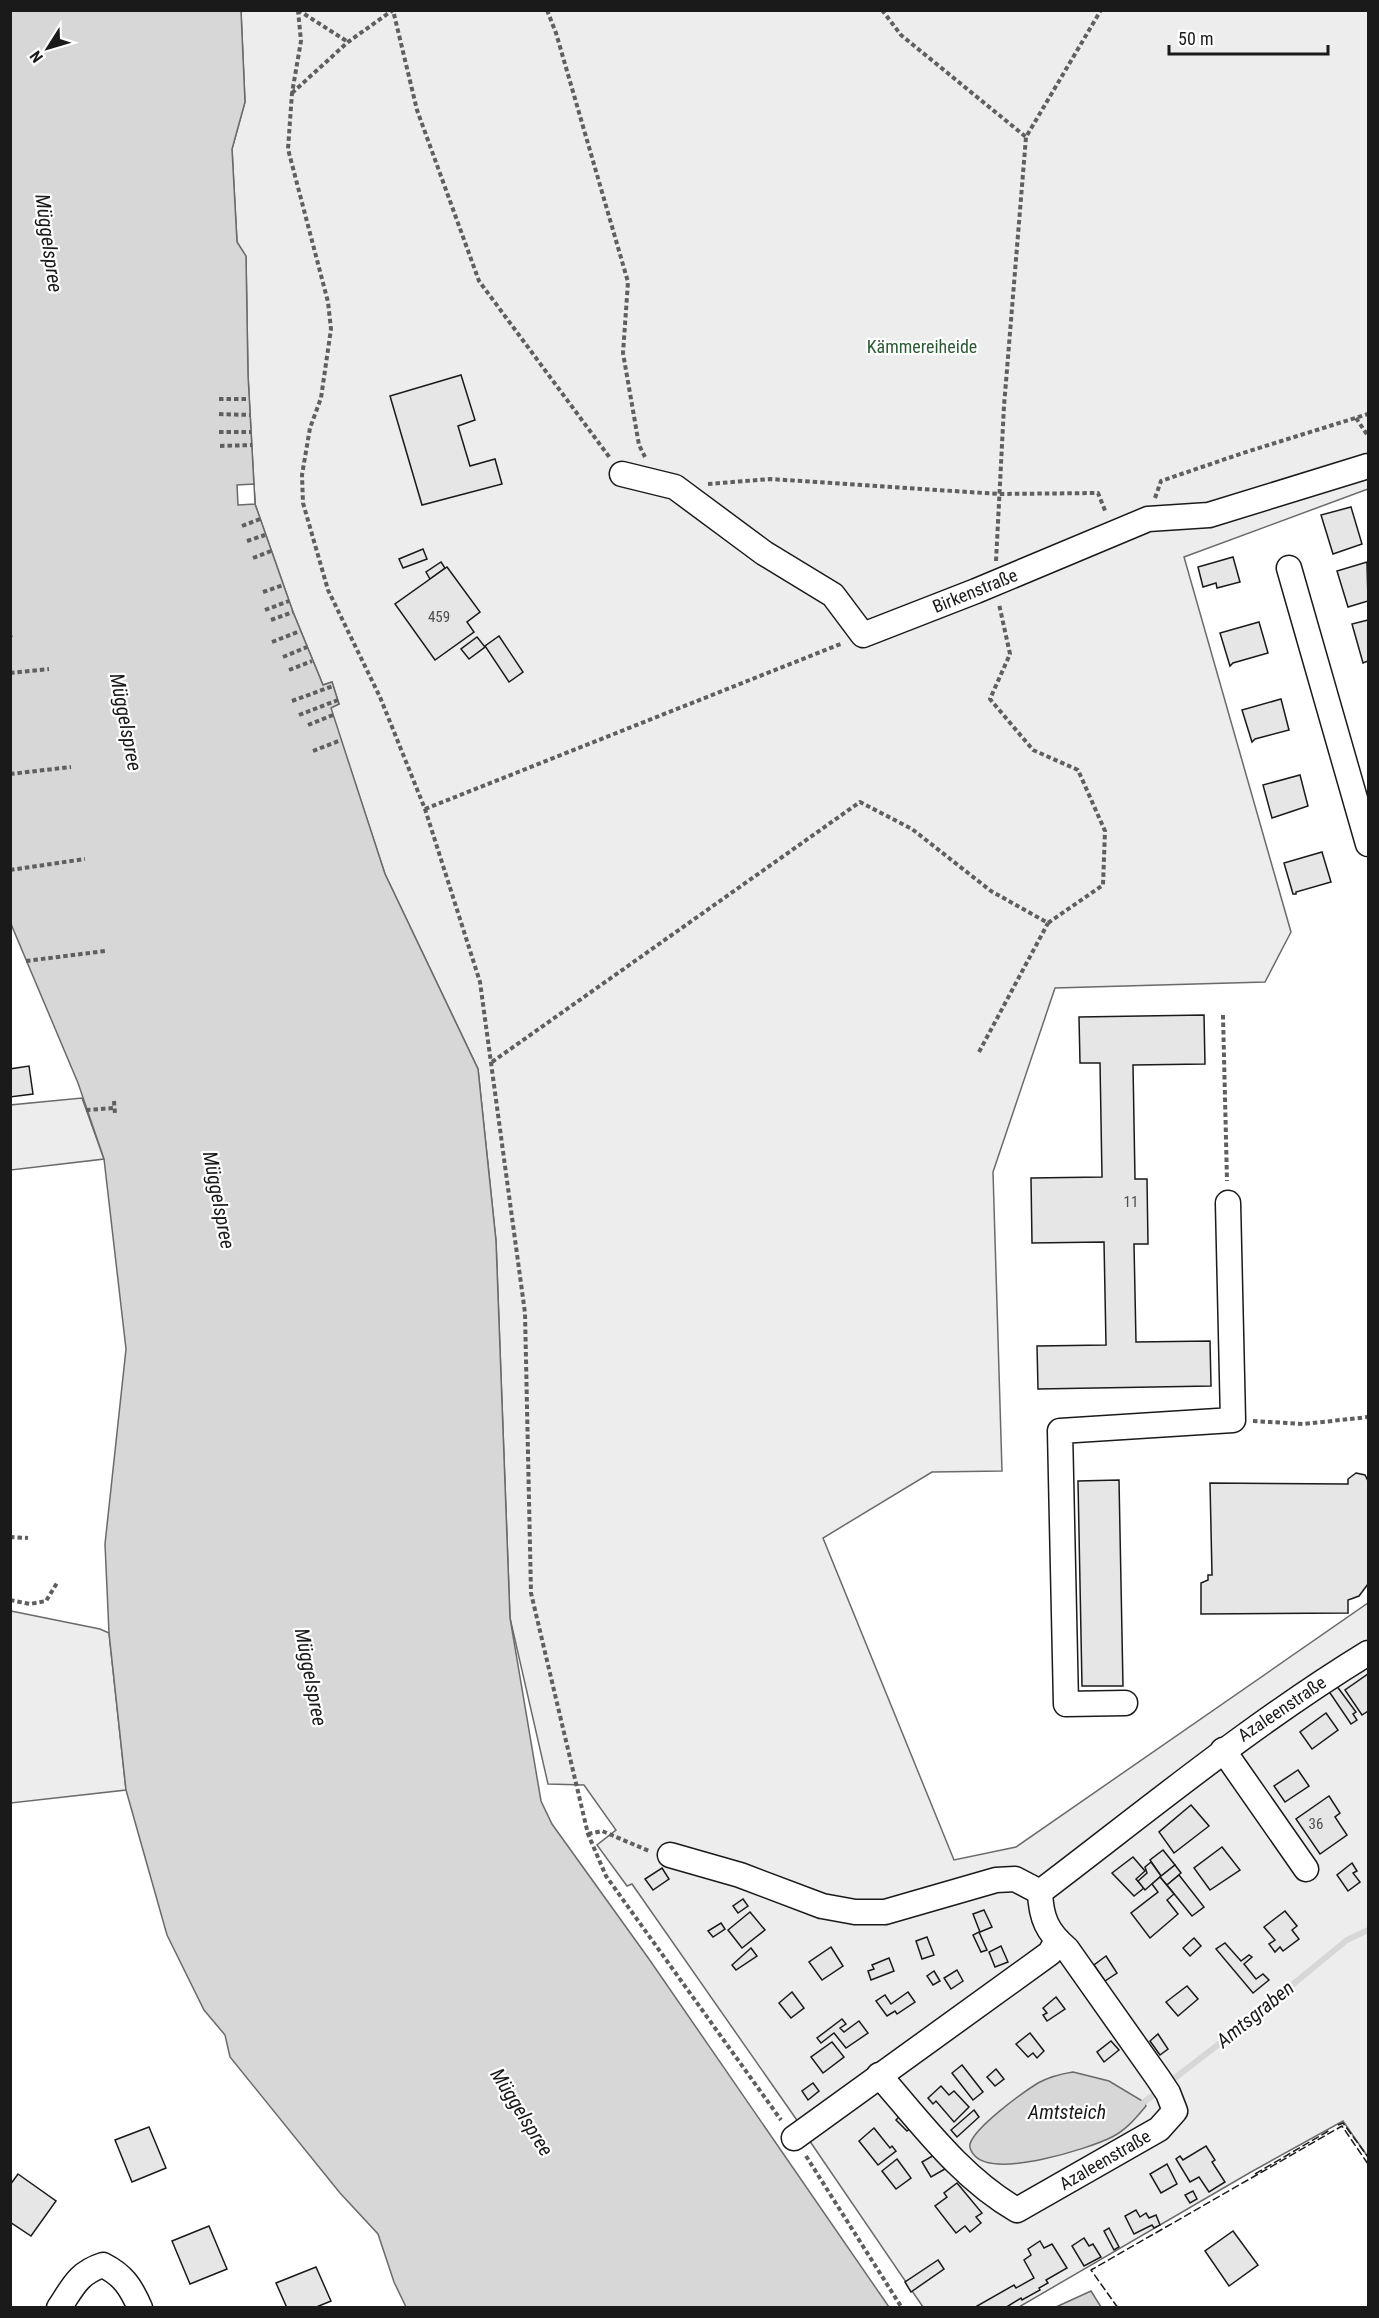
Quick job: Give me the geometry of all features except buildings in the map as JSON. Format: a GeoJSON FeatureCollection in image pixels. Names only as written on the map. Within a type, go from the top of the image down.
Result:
{"type":"FeatureCollection","features":[{"type":"Feature","properties":{"kind":"street","name":"Birkenstraße"},"geometry":{"type":"LineString","coordinates":[[863,634],[994,584],[1148,519],[1209,515],[1368,466]]}},
{"type":"Feature","properties":{"kind":"street"},"geometry":{"type":"LineString","coordinates":[[633,477],[675,487],[764,553],[833,595],[863,634]]}},
{"type":"Feature","properties":{"kind":"street"},"geometry":{"type":"LineString","coordinates":[[1289,568],[1368,844]]}},
{"type":"Feature","properties":{"kind":"street"},"geometry":{"type":"LineString","coordinates":[[1125,1703],[1066,1704],[1060,1431],[1233,1420],[1228,1203]]}},
{"type":"Feature","properties":{"kind":"street","name":"Azaleenstraße"},"geometry":{"type":"LineString","coordinates":[[879,2075],[952,2159],[1001,2201],[1017,2210],[1159,2129],[1175,2111],[1163,2086],[1067,1949],[1057,1940],[1041,1914],[1040,1892],[1223,1750],[1313,1687],[1368,1653]]}},
{"type":"Feature","properties":{"kind":"street"},"geometry":{"type":"LineString","coordinates":[[1223,1750],[1306,1869]]}},
{"type":"Feature","properties":{"kind":"street"},"geometry":{"type":"LineString","coordinates":[[670,1855],[740,1875],[822,1906],[855,1911],[885,1912],[996,1880],[1014,1880],[1040,1892]]}},
{"type":"Feature","properties":{"kind":"street"},"geometry":{"type":"LineString","coordinates":[[794,2138],[1050,1953],[1057,1940]]}},
{"type":"Feature","properties":{"kind":"street"},"geometry":{"type":"LineString","coordinates":[[58,2307],[88,2270],[103,2265],[118,2273],[129,2285],[140,2307]]}},
{"type":"Feature","properties":{"kind":"path"},"geometry":{"type":"LineString","coordinates":[[298,10],[348,42]]}},
{"type":"Feature","properties":{"kind":"path"},"geometry":{"type":"LineString","coordinates":[[298,10],[301,41],[292,93],[288,149],[328,302],[331,329],[321,398],[310,428],[302,475],[303,502],[328,590],[380,697],[425,809],[480,982],[525,1312],[531,1593],[588,1834],[606,1876],[794,2138],[902,2307]]}},
{"type":"Feature","properties":{"kind":"path"},"geometry":{"type":"LineString","coordinates":[[292,93],[348,42],[393,10],[417,110],[479,281],[633,477],[649,473],[648,463],[639,445],[623,353],[628,282],[556,33],[547,10]]}},
{"type":"Feature","properties":{"kind":"path"},"geometry":{"type":"LineString","coordinates":[[882,10],[901,35],[1026,137]]}},
{"type":"Feature","properties":{"kind":"path"},"geometry":{"type":"LineString","coordinates":[[980,1052],[1048,923],[1103,885],[1105,831],[1078,770],[1033,750],[990,699],[1010,654],[994,584],[1004,406],[1026,137],[1101,10]]}},
{"type":"Feature","properties":{"kind":"path"},"geometry":{"type":"LineString","coordinates":[[219,399],[249,399]]}},
{"type":"Feature","properties":{"kind":"path"},"geometry":{"type":"LineString","coordinates":[[219,414],[250,416]]}},
{"type":"Feature","properties":{"kind":"path"},"geometry":{"type":"LineString","coordinates":[[1148,519],[1161,481],[1368,414]]}},
{"type":"Feature","properties":{"kind":"path"},"geometry":{"type":"LineString","coordinates":[[1356,418],[1368,436]]}},
{"type":"Feature","properties":{"kind":"path"},"geometry":{"type":"LineString","coordinates":[[219,432],[251,432]]}},
{"type":"Feature","properties":{"kind":"path"},"geometry":{"type":"LineString","coordinates":[[220,446],[252,445]]}},
{"type":"Feature","properties":{"kind":"path"},"geometry":{"type":"LineString","coordinates":[[675,487],[770,479],[999,494],[1098,493],[1114,533]]}},
{"type":"Feature","properties":{"kind":"path"},"geometry":{"type":"LineString","coordinates":[[242,526],[260,519]]}},
{"type":"Feature","properties":{"kind":"path"},"geometry":{"type":"LineString","coordinates":[[247,541],[265,535]]}},
{"type":"Feature","properties":{"kind":"path"},"geometry":{"type":"LineString","coordinates":[[253,558],[271,551]]}},
{"type":"Feature","properties":{"kind":"path"},"geometry":{"type":"LineString","coordinates":[[263,592],[283,585]]}},
{"type":"Feature","properties":{"kind":"path"},"geometry":{"type":"LineString","coordinates":[[265,610],[289,601]]}},
{"type":"Feature","properties":{"kind":"path"},"geometry":{"type":"LineString","coordinates":[[271,620],[292,612]]}},
{"type":"Feature","properties":{"kind":"path"},"geometry":{"type":"LineString","coordinates":[[272,642],[300,631]]}},
{"type":"Feature","properties":{"kind":"path"},"geometry":{"type":"LineString","coordinates":[[425,809],[863,634]]}},
{"type":"Feature","properties":{"kind":"path"},"geometry":{"type":"LineString","coordinates":[[283,657],[307,647]]}},
{"type":"Feature","properties":{"kind":"path"},"geometry":{"type":"LineString","coordinates":[[289,669],[312,661]]}},
{"type":"Feature","properties":{"kind":"path"},"geometry":{"type":"LineString","coordinates":[[10,673],[49,669]]}},
{"type":"Feature","properties":{"kind":"path"},"geometry":{"type":"LineString","coordinates":[[292,701],[333,686]]}},
{"type":"Feature","properties":{"kind":"path"},"geometry":{"type":"LineString","coordinates":[[298,714],[338,700]]}},
{"type":"Feature","properties":{"kind":"path"},"geometry":{"type":"LineString","coordinates":[[309,725],[333,715]]}},
{"type":"Feature","properties":{"kind":"path"},"geometry":{"type":"LineString","coordinates":[[313,752],[341,740]]}},
{"type":"Feature","properties":{"kind":"path"},"geometry":{"type":"LineString","coordinates":[[10,774],[71,767]]}},
{"type":"Feature","properties":{"kind":"path"},"geometry":{"type":"LineString","coordinates":[[492,1062],[860,802],[912,829],[991,891],[1048,923]]}},
{"type":"Feature","properties":{"kind":"path"},"geometry":{"type":"LineString","coordinates":[[10,870],[85,859]]}},
{"type":"Feature","properties":{"kind":"path"},"geometry":{"type":"LineString","coordinates":[[26,961],[105,951]]}},
{"type":"Feature","properties":{"kind":"path"},"geometry":{"type":"LineString","coordinates":[[1223,1015],[1228,1203]]}},
{"type":"Feature","properties":{"kind":"path"},"geometry":{"type":"LineString","coordinates":[[114,1101],[115,1114]]}},
{"type":"Feature","properties":{"kind":"path"},"geometry":{"type":"LineString","coordinates":[[86,1110],[114,1108]]}},
{"type":"Feature","properties":{"kind":"path"},"geometry":{"type":"LineString","coordinates":[[1233,1420],[1304,1424],[1368,1418]]}},
{"type":"Feature","properties":{"kind":"path"},"geometry":{"type":"LineString","coordinates":[[10,1537],[28,1538]]}},
{"type":"Feature","properties":{"kind":"path"},"geometry":{"type":"LineString","coordinates":[[10,1600],[30,1604],[46,1601],[57,1583]]}},
{"type":"Feature","properties":{"kind":"path"},"geometry":{"type":"LineString","coordinates":[[588,1834],[602,1831],[662,1856],[670,1855]]}},
{"type":"Feature","properties":{"kind":"green space","name":"Kämmereiheide"},"geometry":{"type":"Polygon","coordinates":[[[241,11],[1368,11],[1368,489],[1184,557],[1291,932],[1265,982],[1055,988],[993,1172],[1002,1471],[932,1472],[823,1538],[954,1860],[1016,1847],[1368,1603],[1368,2157],[1343,2121],[1019,2307],[923,2307],[808,2136],[632,1884],[627,1886],[597,1845],[616,1830],[584,1785],[548,1784],[510,1618],[496,1241],[478,1069],[385,874],[330,707],[339,704],[332,682],[323,685],[293,612],[255,504],[248,375],[246,257],[237,242],[232,149],[245,102],[241,11]]]}},
{"type":"Feature","properties":{"kind":"green space"},"geometry":{"type":"Polygon","coordinates":[[[82,1098],[104,1159],[11,1170],[10,1105],[82,1098]]]}},
{"type":"Feature","properties":{"kind":"green space"},"geometry":{"type":"Polygon","coordinates":[[[11,1611],[100,1629],[109,1633],[126,1790],[11,1803],[11,1611]]]}},
{"type":"Feature","properties":{"kind":"water","name":"Müggelspree"},"geometry":{"type":"Polygon","coordinates":[[[10,11],[241,11],[245,102],[232,149],[237,242],[246,256],[248,375],[255,504],[293,612],[323,685],[332,682],[339,704],[331,708],[385,874],[478,1069],[496,1241],[510,1618],[541,1801],[552,1824],[649,1959],[889,2307],[406,2307],[394,2282],[378,2234],[340,2193],[230,2057],[225,2035],[204,2010],[167,1935],[126,1790],[109,1633],[105,1544],[126,1349],[104,1159],[78,1083],[11,924],[10,11]]]}},
{"type":"Feature","properties":{"kind":"water","name":"Amtsteich"},"geometry":{"type":"Polygon","coordinates":[[[1073,2072],[1109,2081],[1144,2102],[1146,2106],[1117,2134],[1064,2154],[1021,2163],[1002,2164],[986,2162],[973,2154],[970,2144],[974,2137],[1000,2111],[1038,2083],[1073,2072]]]}},
{"type":"Feature","properties":{"kind":"water"},"geometry":{"type":"Polygon","coordinates":[[[1091,2291],[1101,2307],[1056,2307],[1091,2291]]]}},
{"type":"Feature","properties":{"kind":"pier"},"geometry":{"type":"Polygon","coordinates":[[[254,484],[255,504],[238,505],[237,485],[254,484]]]}},
{"type":"Feature","properties":{"kind":"waterway","name":"Amtsgraben"},"geometry":{"type":"LineString","coordinates":[[1167,2084],[1347,1940],[1368,1930]]}},
{"type":"Feature","properties":{"kind":"waterway","name":"Amtsgraben"},"geometry":{"type":"LineString","coordinates":[[1144,2102],[1159,2091]]}},
{"type":"Feature","properties":{"kind":"fence"},"geometry":{"type":"LineString","coordinates":[[1338,2125],[1343,2123],[1368,2157]]}},
{"type":"Feature","properties":{"kind":"fence"},"geometry":{"type":"LineString","coordinates":[[1118,2308],[1091,2270],[1342,2126],[1368,2164]]}},
{"type":"Feature","properties":{"kind":"fence"},"geometry":{"type":"LineString","coordinates":[[1255,2174],[1330,2130]]}}]}
